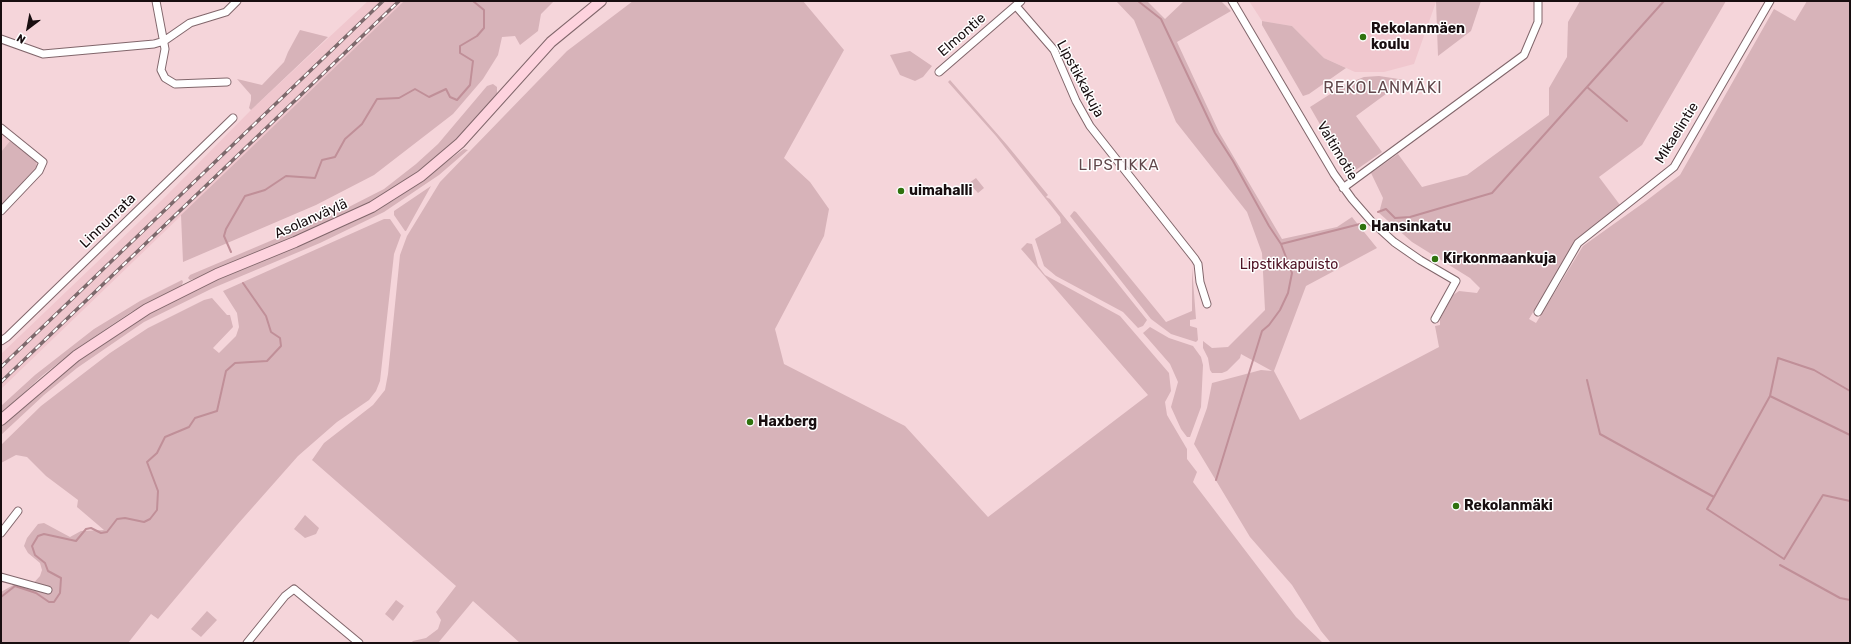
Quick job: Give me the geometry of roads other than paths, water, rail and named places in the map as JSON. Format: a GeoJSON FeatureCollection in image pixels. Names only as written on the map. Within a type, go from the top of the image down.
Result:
{"type":"FeatureCollection","features":[{"type":"Feature","properties":{"kind":"main road","name":"Asolanväylä"},"geometry":{"type":"LineString","coordinates":[[1,420],[76,356],[147,309],[217,274],[345,220],[397,192],[446,155],[502,98],[514,82],[551,42],[601,1]]}},
{"type":"Feature","properties":{"kind":"street"},"geometry":{"type":"LineString","coordinates":[[156,1],[164,41],[164,55],[161,70],[165,78],[169,81],[181,84],[227,82]]}},
{"type":"Feature","properties":{"kind":"street"},"geometry":{"type":"LineString","coordinates":[[1,39],[43,54],[164,41],[190,23],[226,12],[237,1]]}},
{"type":"Feature","properties":{"kind":"street","name":"Valtimotie"},"geometry":{"type":"LineString","coordinates":[[1232,1],[1343,188],[1368,218],[1394,242],[1420,260],[1456,281],[1435,319]]}},
{"type":"Feature","properties":{"kind":"street"},"geometry":{"type":"LineString","coordinates":[[1343,188],[1524,55],[1538,22],[1538,1]]}},
{"type":"Feature","properties":{"kind":"street","name":"Mikaelintie"},"geometry":{"type":"LineString","coordinates":[[1538,312],[1578,243],[1674,167],[1770,1]]}},
{"type":"Feature","properties":{"kind":"street","name":"Elmontie"},"geometry":{"type":"LineString","coordinates":[[939,72],[1018,3]]}},
{"type":"Feature","properties":{"kind":"street","name":"Lipstikkakuja"},"geometry":{"type":"LineString","coordinates":[[1018,3],[1054,50],[1076,101],[1090,126],[1195,258],[1198,264],[1200,282],[1207,304]]}},
{"type":"Feature","properties":{"kind":"street","name":"Linnunrata"},"geometry":{"type":"LineString","coordinates":[[1,341],[7,337],[232,118]]}},
{"type":"Feature","properties":{"kind":"street"},"geometry":{"type":"LineString","coordinates":[[1,128],[43,162],[39,171],[1,211]]}},
{"type":"Feature","properties":{"kind":"street"},"geometry":{"type":"LineString","coordinates":[[1,533],[18,511]]}},
{"type":"Feature","properties":{"kind":"street"},"geometry":{"type":"LineString","coordinates":[[1,577],[48,590]]}},
{"type":"Feature","properties":{"kind":"street"},"geometry":{"type":"LineString","coordinates":[[247,643],[285,596],[294,590],[359,643]]}},
{"type":"Feature","properties":{"kind":"waterway"},"geometry":{"type":"LineString","coordinates":[[231,252],[224,236],[226,229],[245,196],[265,190],[286,176],[315,178],[322,160],[335,157],[345,139],[362,124],[377,99],[399,98],[415,89],[429,97],[446,89],[450,97],[457,100],[470,85],[473,61],[460,53],[460,46],[477,36],[484,28],[484,10],[473,1]]}},
{"type":"Feature","properties":{"kind":"waterway"},"geometry":{"type":"LineString","coordinates":[[1138,1],[1161,19],[1215,133],[1281,244],[1360,224]]}},
{"type":"Feature","properties":{"kind":"waterway"},"geometry":{"type":"LineString","coordinates":[[1378,212],[1386,209],[1395,218],[1410,217],[1492,193],[1664,1]]}},
{"type":"Feature","properties":{"kind":"waterway"},"geometry":{"type":"LineString","coordinates":[[1587,87],[1627,121]]}},
{"type":"Feature","properties":{"kind":"waterway"},"geometry":{"type":"LineString","coordinates":[[1216,480],[1262,331],[1269,325],[1280,310],[1288,293],[1292,273],[1281,244]]}},
{"type":"Feature","properties":{"kind":"waterway"},"geometry":{"type":"LineString","coordinates":[[1,597],[15,586],[36,593],[49,602],[54,602],[60,593],[61,578],[48,571],[45,563],[35,555],[32,546],[38,536],[44,534],[76,541],[86,529],[91,528],[101,533],[107,532],[117,519],[125,518],[144,522],[150,519],[157,510],[158,491],[147,462],[157,453],[165,437],[189,427],[195,418],[217,411],[226,371],[235,363],[267,361],[281,346],[280,338],[271,332],[266,316],[243,283]]}},
{"type":"Feature","properties":{"kind":"waterway"},"geometry":{"type":"LineString","coordinates":[[1770,396],[1778,358],[1814,370],[1850,391]]}},
{"type":"Feature","properties":{"kind":"waterway"},"geometry":{"type":"LineString","coordinates":[[1587,380],[1600,434],[1714,497],[1770,396],[1850,435]]}},
{"type":"Feature","properties":{"kind":"waterway"},"geometry":{"type":"LineString","coordinates":[[1714,497],[1707,509],[1784,559],[1823,495],[1850,501]]}},
{"type":"Feature","properties":{"kind":"waterway"},"geometry":{"type":"LineString","coordinates":[[1780,565],[1840,598],[1850,600]]}},
{"type":"Feature","properties":{"kind":"railway"},"geometry":{"type":"LineString","coordinates":[[1,367],[383,1]]}},
{"type":"Feature","properties":{"kind":"railway"},"geometry":{"type":"LineString","coordinates":[[1,382],[399,1]]}},
{"type":"Feature","properties":{"kind":"place","name":"Rekolanmäen koulu"},"geometry":{"type":"Point","coordinates":[1363,37]}},
{"type":"Feature","properties":{"kind":"place","name":"uimahalli"},"geometry":{"type":"Point","coordinates":[901,191]}},
{"type":"Feature","properties":{"kind":"place","name":"Hansinkatu"},"geometry":{"type":"Point","coordinates":[1363,227]}},
{"type":"Feature","properties":{"kind":"place","name":"Kirkonmaankuja"},"geometry":{"type":"Point","coordinates":[1435,259]}},
{"type":"Feature","properties":{"kind":"place","name":"Haxberg"},"geometry":{"type":"Point","coordinates":[750,422]}},
{"type":"Feature","properties":{"kind":"place","name":"Rekolanmäki"},"geometry":{"type":"Point","coordinates":[1456,506]}},
{"type":"Feature","properties":{"kind":"district","name":"REKOLANMÄKI"},"geometry":{"type":"Point","coordinates":[1383,88]}},
{"type":"Feature","properties":{"kind":"district","name":"LIPSTIKKA"},"geometry":{"type":"Point","coordinates":[1119,166]}},
{"type":"Feature","properties":{"kind":"park label","name":"Lipstikkapuisto"},"geometry":{"type":"Point","coordinates":[1289,265]}}]}
